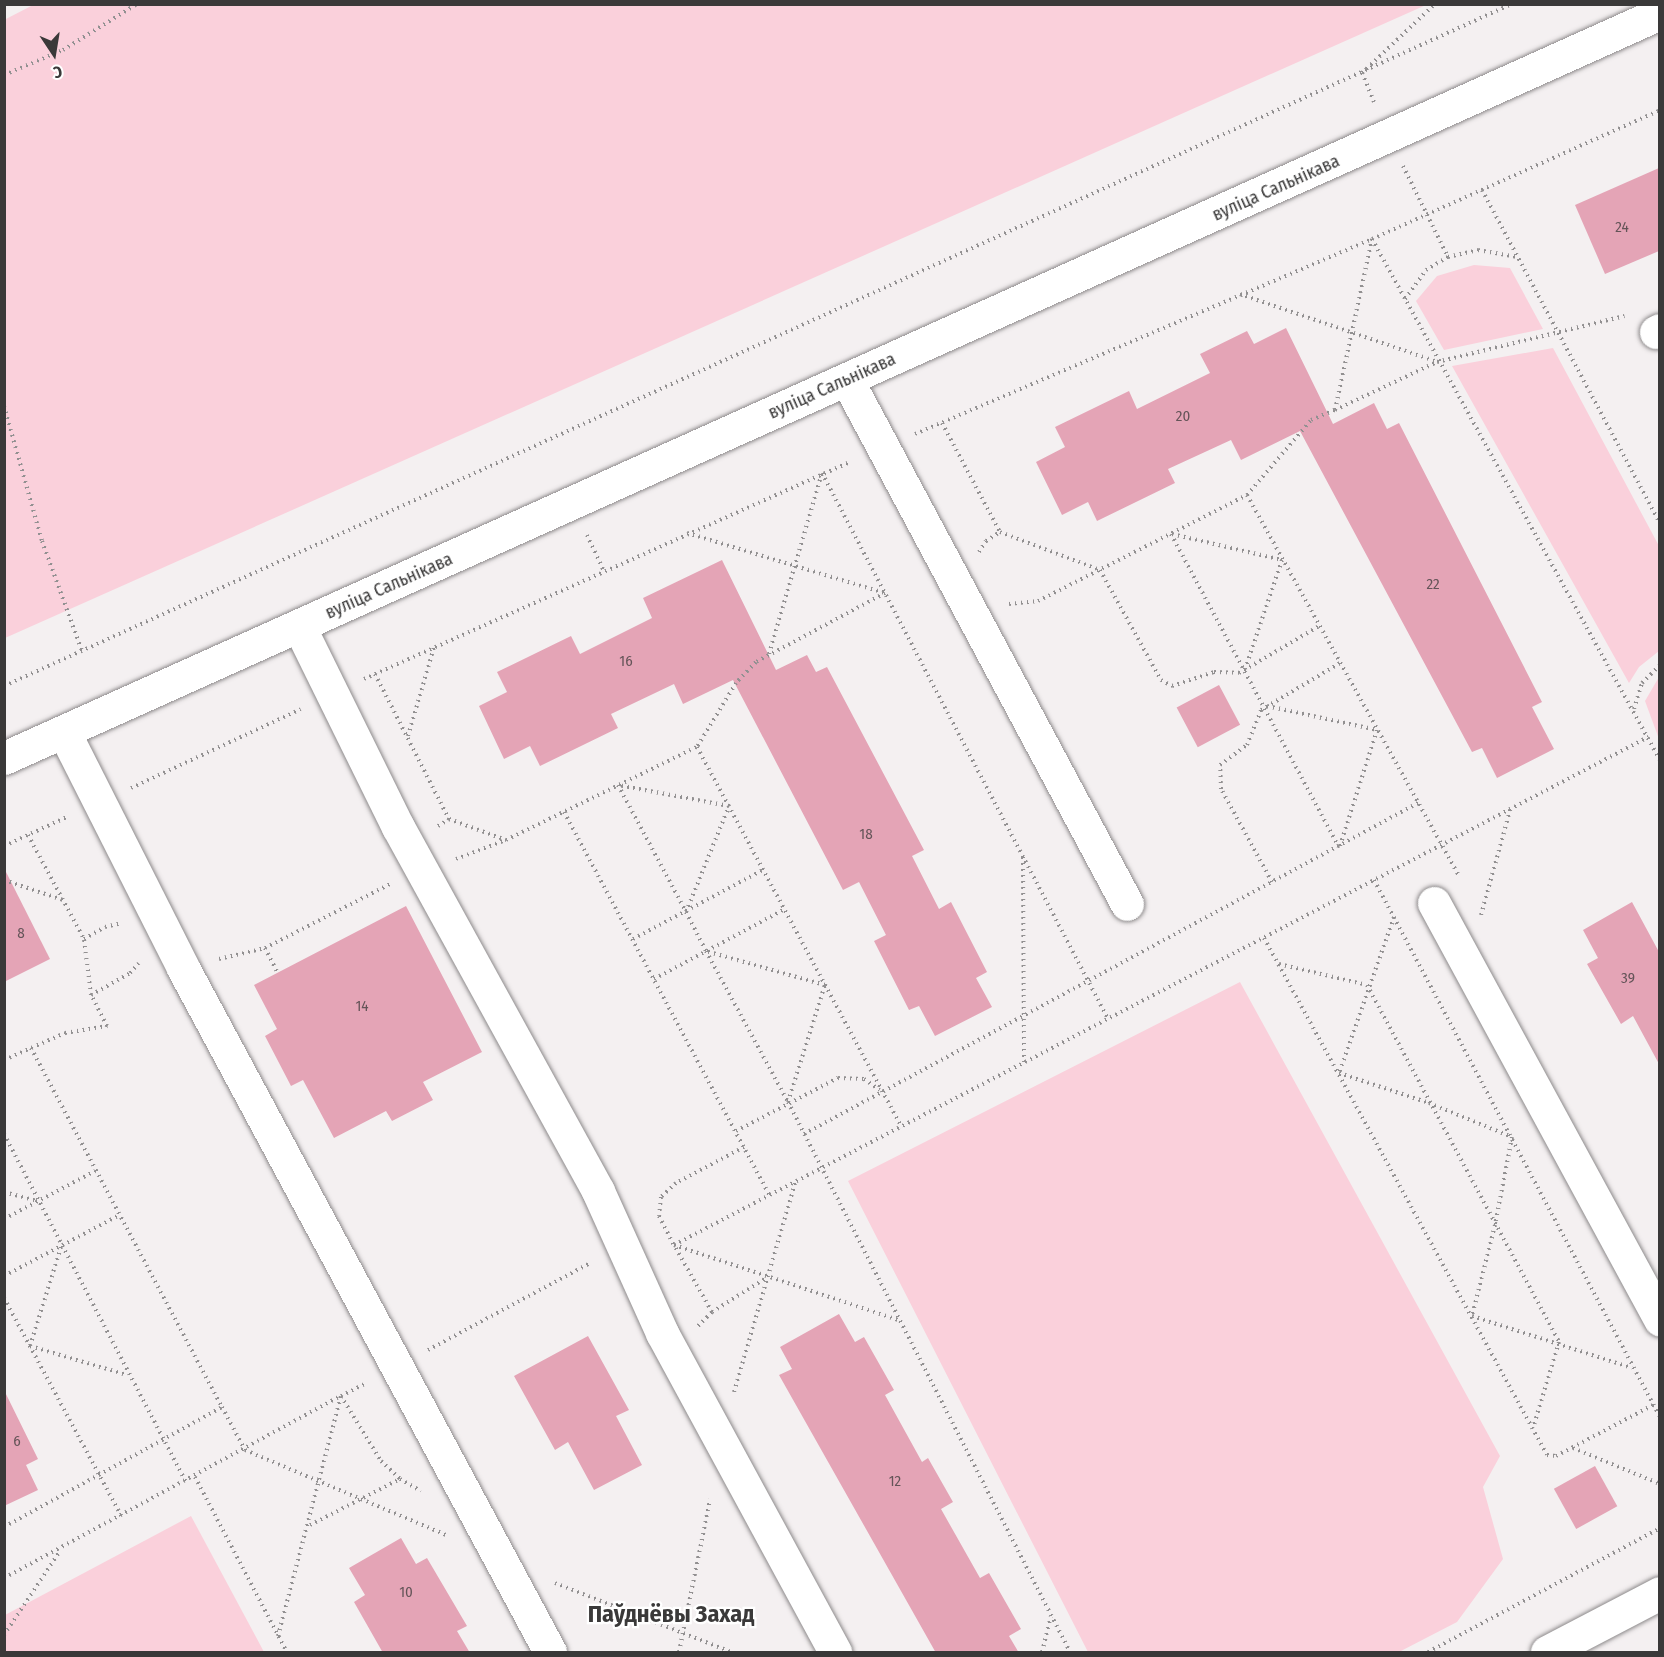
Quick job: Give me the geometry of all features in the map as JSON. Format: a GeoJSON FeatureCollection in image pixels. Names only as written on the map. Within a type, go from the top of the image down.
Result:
{"type":"FeatureCollection","features":[{"type":"Feature","properties":{"kind":"street","name":"вуліца Сальнікава"},"geometry":{"type":"LineString","coordinates":[[4,758],[1659,13]]}},
{"type":"Feature","properties":{"kind":"street"},"geometry":{"type":"LineString","coordinates":[[847,380],[881,449],[1127,904]]}},
{"type":"Feature","properties":{"kind":"street"},"geometry":{"type":"LineString","coordinates":[[299,626],[421,868],[624,1245],[653,1315],[835,1653]]}},
{"type":"Feature","properties":{"kind":"street"},"geometry":{"type":"LineString","coordinates":[[64,732],[183,968],[550,1653]]}},
{"type":"Feature","properties":{"kind":"street"},"geometry":{"type":"LineString","coordinates":[[1434,903],[1659,1320]]}},
{"type":"Feature","properties":{"kind":"street"},"geometry":{"type":"LineString","coordinates":[[1546,1653],[1659,1593]]}},
{"type":"Feature","properties":{"kind":"path"},"geometry":{"type":"LineString","coordinates":[[4,75],[63,50],[136,4]]}},
{"type":"Feature","properties":{"kind":"path"},"geometry":{"type":"LineString","coordinates":[[1362,73],[1435,4]]}},
{"type":"Feature","properties":{"kind":"path"},"geometry":{"type":"LineString","coordinates":[[4,686],[1512,4]]}},
{"type":"Feature","properties":{"kind":"path"},"geometry":{"type":"LineString","coordinates":[[4,846],[687,532],[1372,239],[1659,110]]}},
{"type":"Feature","properties":{"kind":"path"},"geometry":{"type":"LineString","coordinates":[[1482,190],[1659,523]]}},
{"type":"Feature","properties":{"kind":"path"},"geometry":{"type":"LineString","coordinates":[[1372,239],[1437,362],[1634,709],[1659,760]]}},
{"type":"Feature","properties":{"kind":"path"},"geometry":{"type":"LineString","coordinates":[[1335,410],[1372,239]]}},
{"type":"Feature","properties":{"kind":"path"},"geometry":{"type":"LineString","coordinates":[[1405,299],[1426,270],[1448,257],[1478,250],[1517,257]]}},
{"type":"Feature","properties":{"kind":"path"},"geometry":{"type":"LineString","coordinates":[[1240,294],[1350,335],[1437,362]]}},
{"type":"Feature","properties":{"kind":"path"},"geometry":{"type":"LineString","coordinates":[[1004,604],[1038,601],[1247,495],[1311,420],[1437,362],[1558,335],[1650,325]]}},
{"type":"Feature","properties":{"kind":"path"},"geometry":{"type":"LineString","coordinates":[[4,406],[42,541],[82,651]]}},
{"type":"Feature","properties":{"kind":"path"},"geometry":{"type":"LineString","coordinates":[[942,423],[1000,532],[1100,570],[1166,684],[1177,686],[1207,673],[1233,675],[1319,626]]}},
{"type":"Feature","properties":{"kind":"path"},"geometry":{"type":"LineString","coordinates":[[769,654],[822,473]]}},
{"type":"Feature","properties":{"kind":"path"},"geometry":{"type":"LineString","coordinates":[[822,473],[1108,1019]]}},
{"type":"Feature","properties":{"kind":"path"},"geometry":{"type":"LineString","coordinates":[[1247,495],[1464,885]]}},
{"type":"Feature","properties":{"kind":"path"},"geometry":{"type":"LineString","coordinates":[[687,532],[793,567],[885,592]]}},
{"type":"Feature","properties":{"kind":"path"},"geometry":{"type":"LineString","coordinates":[[977,561],[982,546],[1000,532]]}},
{"type":"Feature","properties":{"kind":"path"},"geometry":{"type":"LineString","coordinates":[[1171,534],[1282,560]]}},
{"type":"Feature","properties":{"kind":"path"},"geometry":{"type":"LineString","coordinates":[[1171,534],[1266,706],[1340,847]]}},
{"type":"Feature","properties":{"kind":"path"},"geometry":{"type":"LineString","coordinates":[[1245,670],[1282,560]]}},
{"type":"Feature","properties":{"kind":"path"},"geometry":{"type":"LineString","coordinates":[[183,968],[265,948],[441,857],[469,857],[697,747],[736,683],[769,654],[885,592]]}},
{"type":"Feature","properties":{"kind":"path"},"geometry":{"type":"LineString","coordinates":[[408,737],[434,647]]}},
{"type":"Feature","properties":{"kind":"path"},"geometry":{"type":"LineString","coordinates":[[1272,882],[1218,780],[1220,765],[1246,745],[1255,719],[1266,706],[1340,663]]}},
{"type":"Feature","properties":{"kind":"path"},"geometry":{"type":"LineString","coordinates":[[1634,709],[1642,683],[1659,665]]}},
{"type":"Feature","properties":{"kind":"path"},"geometry":{"type":"LineString","coordinates":[[375,674],[449,819],[506,840]]}},
{"type":"Feature","properties":{"kind":"path"},"geometry":{"type":"LineString","coordinates":[[1266,706],[1377,730]]}},
{"type":"Feature","properties":{"kind":"path"},"geometry":{"type":"LineString","coordinates":[[1340,847],[1377,730]]}},
{"type":"Feature","properties":{"kind":"path"},"geometry":{"type":"LineString","coordinates":[[674,1245],[1648,737]]}},
{"type":"Feature","properties":{"kind":"path"},"geometry":{"type":"LineString","coordinates":[[697,747],[902,1127]]}},
{"type":"Feature","properties":{"kind":"path"},"geometry":{"type":"LineString","coordinates":[[618,785],[729,806]]}},
{"type":"Feature","properties":{"kind":"path"},"geometry":{"type":"LineString","coordinates":[[618,785],[788,1102],[1070,1653]]}},
{"type":"Feature","properties":{"kind":"path"},"geometry":{"type":"LineString","coordinates":[[804,1134],[1089,983],[1418,803]]}},
{"type":"Feature","properties":{"kind":"path"},"geometry":{"type":"LineString","coordinates":[[686,912],[729,806]]}},
{"type":"Feature","properties":{"kind":"path"},"geometry":{"type":"LineString","coordinates":[[1481,916],[1511,807]]}},
{"type":"Feature","properties":{"kind":"path"},"geometry":{"type":"LineString","coordinates":[[564,812],[770,1196]]}},
{"type":"Feature","properties":{"kind":"path"},"geometry":{"type":"LineString","coordinates":[[433,831],[449,819]]}},
{"type":"Feature","properties":{"kind":"path"},"geometry":{"type":"LineString","coordinates":[[4,1060],[65,1033],[107,1026],[91,995],[84,939],[28,835]]}},
{"type":"Feature","properties":{"kind":"path"},"geometry":{"type":"LineString","coordinates":[[1023,856],[1024,1062]]}},
{"type":"Feature","properties":{"kind":"path"},"geometry":{"type":"LineString","coordinates":[[633,939],[763,870]]}},
{"type":"Feature","properties":{"kind":"path"},"geometry":{"type":"LineString","coordinates":[[4,880],[63,901]]}},
{"type":"Feature","properties":{"kind":"path"},"geometry":{"type":"LineString","coordinates":[[1374,880],[1659,1417]]}},
{"type":"Feature","properties":{"kind":"path"},"geometry":{"type":"LineString","coordinates":[[1475,906],[1487,926]]}},
{"type":"Feature","properties":{"kind":"path"},"geometry":{"type":"LineString","coordinates":[[654,979],[785,909]]}},
{"type":"Feature","properties":{"kind":"path"},"geometry":{"type":"LineString","coordinates":[[1339,1073],[1367,985],[1394,917]]}},
{"type":"Feature","properties":{"kind":"path"},"geometry":{"type":"LineString","coordinates":[[84,939],[113,924],[130,926]]}},
{"type":"Feature","properties":{"kind":"path"},"geometry":{"type":"LineString","coordinates":[[1264,938],[1547,1455],[1556,1456],[1653,1405]]}},
{"type":"Feature","properties":{"kind":"path"},"geometry":{"type":"LineString","coordinates":[[265,948],[278,973]]}},
{"type":"Feature","properties":{"kind":"path"},"geometry":{"type":"LineString","coordinates":[[706,951],[825,985]]}},
{"type":"Feature","properties":{"kind":"path"},"geometry":{"type":"LineString","coordinates":[[91,995],[130,973],[142,958]]}},
{"type":"Feature","properties":{"kind":"path"},"geometry":{"type":"LineString","coordinates":[[1279,964],[1367,985],[1558,1342],[1533,1429]]}},
{"type":"Feature","properties":{"kind":"path"},"geometry":{"type":"LineString","coordinates":[[788,1102],[825,985]]}},
{"type":"Feature","properties":{"kind":"path"},"geometry":{"type":"LineString","coordinates":[[31,1047],[118,1216],[245,1450],[453,1538],[447,1528]]}},
{"type":"Feature","properties":{"kind":"path"},"geometry":{"type":"LineString","coordinates":[[1339,1073],[1429,1103],[1512,1137]]}},
{"type":"Feature","properties":{"kind":"path"},"geometry":{"type":"LineString","coordinates":[[736,1131],[825,1083],[852,1077],[864,1079],[883,1092]]}},
{"type":"Feature","properties":{"kind":"path"},"geometry":{"type":"LineString","coordinates":[[4,1134],[128,1375],[186,1482]]}},
{"type":"Feature","properties":{"kind":"path"},"geometry":{"type":"LineString","coordinates":[[1472,1316],[1496,1225],[1512,1137]]}},
{"type":"Feature","properties":{"kind":"path"},"geometry":{"type":"LineString","coordinates":[[744,1147],[667,1190],[658,1206],[663,1225],[712,1312],[766,1278]]}},
{"type":"Feature","properties":{"kind":"path"},"geometry":{"type":"LineString","coordinates":[[4,1219],[95,1171]]}},
{"type":"Feature","properties":{"kind":"path"},"geometry":{"type":"LineString","coordinates":[[679,1653],[721,1445],[766,1278],[795,1182]]}},
{"type":"Feature","properties":{"kind":"path"},"geometry":{"type":"LineString","coordinates":[[4,1192],[39,1201]]}},
{"type":"Feature","properties":{"kind":"path"},"geometry":{"type":"LineString","coordinates":[[4,1276],[118,1216]]}},
{"type":"Feature","properties":{"kind":"path"},"geometry":{"type":"LineString","coordinates":[[5,1578],[663,1225]]}},
{"type":"Feature","properties":{"kind":"path"},"geometry":{"type":"LineString","coordinates":[[674,1245],[766,1278],[898,1320]]}},
{"type":"Feature","properties":{"kind":"path"},"geometry":{"type":"LineString","coordinates":[[30,1346],[62,1246]]}},
{"type":"Feature","properties":{"kind":"path"},"geometry":{"type":"LineString","coordinates":[[4,1298],[122,1517]]}},
{"type":"Feature","properties":{"kind":"path"},"geometry":{"type":"LineString","coordinates":[[1472,1316],[1558,1342],[1632,1368]]}},
{"type":"Feature","properties":{"kind":"path"},"geometry":{"type":"LineString","coordinates":[[30,1346],[128,1375]]}},
{"type":"Feature","properties":{"kind":"path"},"geometry":{"type":"LineString","coordinates":[[342,1396],[381,1461],[400,1479],[430,1498]]}},
{"type":"Feature","properties":{"kind":"path"},"geometry":{"type":"LineString","coordinates":[[278,1636],[310,1526],[342,1396]]}},
{"type":"Feature","properties":{"kind":"path"},"geometry":{"type":"LineString","coordinates":[[4,1527],[222,1407]]}},
{"type":"Feature","properties":{"kind":"path"},"geometry":{"type":"LineString","coordinates":[[1572,1447],[1659,1484]]}},
{"type":"Feature","properties":{"kind":"path"},"geometry":{"type":"LineString","coordinates":[[195,1477],[287,1653]]}},
{"type":"Feature","properties":{"kind":"path"},"geometry":{"type":"LineString","coordinates":[[310,1526],[400,1479]]}},
{"type":"Feature","properties":{"kind":"path"},"geometry":{"type":"LineString","coordinates":[[1428,1653],[1659,1528]]}},
{"type":"Feature","properties":{"kind":"path"},"geometry":{"type":"LineString","coordinates":[[4,1635],[61,1550]]}},
{"type":"Feature","properties":{"kind":"path"},"geometry":{"type":"LineString","coordinates":[[500,1561],[731,1653]]}},
{"type":"Feature","properties":{"kind":"path"},"geometry":{"type":"LineString","coordinates":[[1042,1653],[1052,1616]]}},
{"type":"Feature","properties":{"kind":"shaded area"},"geometry":{"type":"Polygon","coordinates":[[[35,4],[1426,5],[5,638],[4,20],[35,4]]]}},
{"type":"Feature","properties":{"kind":"shaded area"},"geometry":{"type":"Polygon","coordinates":[[[1474,265],[1510,268],[1543,329],[1444,350],[1416,301],[1437,276],[1474,265]]]}},
{"type":"Feature","properties":{"kind":"shaded area"},"geometry":{"type":"Polygon","coordinates":[[[1553,348],[1659,546],[1659,651],[1639,667],[1629,683],[1452,366],[1553,348]]]}},
{"type":"Feature","properties":{"kind":"shaded area"},"geometry":{"type":"Polygon","coordinates":[[[1659,677],[1659,739],[1645,701],[1659,677]]]}},
{"type":"Feature","properties":{"kind":"shaded area"},"geometry":{"type":"Polygon","coordinates":[[[1240,982],[1500,1456],[1483,1487],[1503,1559],[1457,1622],[1399,1652],[1088,1652],[848,1181],[1240,982]]]}},
{"type":"Feature","properties":{"kind":"shaded area"},"geometry":{"type":"Polygon","coordinates":[[[191,1516],[264,1652],[5,1652],[5,1615],[191,1516]]]}},
{"type":"Feature","properties":{"kind":"building"},"geometry":{"type":"Polygon","coordinates":[[[1659,168],[1659,251],[1605,274],[1575,205],[1659,168]]]}},
{"type":"Feature","properties":{"kind":"building"},"geometry":{"type":"Polygon","coordinates":[[[1286,328],[1333,424],[1374,403],[1387,429],[1399,423],[1542,702],[1532,707],[1554,749],[1497,778],[1482,748],[1472,752],[1300,431],[1241,460],[1231,440],[1168,469],[1175,483],[1097,521],[1088,502],[1062,515],[1036,462],[1065,447],[1055,427],[1129,391],[1137,409],[1210,373],[1200,354],[1247,331],[1254,344],[1286,328]]]}},
{"type":"Feature","properties":{"kind":"building"},"geometry":{"type":"Polygon","coordinates":[[[722,560],[776,670],[807,655],[816,672],[827,667],[924,850],[912,856],[939,909],[951,902],[987,972],[976,978],[992,1007],[935,1036],[919,1006],[909,1010],[874,941],[886,935],[859,882],[843,890],[733,680],[683,704],[674,684],[611,714],[618,728],[540,766],[530,746],[504,759],[479,706],[507,692],[497,672],[571,636],[580,654],[652,618],[643,598],[722,560]]]}},
{"type":"Feature","properties":{"kind":"building"},"geometry":{"type":"Polygon","coordinates":[[[1219,685],[1240,725],[1198,747],[1177,708],[1219,685]]]}},
{"type":"Feature","properties":{"kind":"building"},"geometry":{"type":"Polygon","coordinates":[[[4,868],[50,959],[4,982],[4,868]]]}},
{"type":"Feature","properties":{"kind":"building"},"geometry":{"type":"Polygon","coordinates":[[[1632,902],[1659,952],[1659,1064],[1633,1016],[1621,1024],[1587,964],[1598,958],[1583,930],[1632,902]]]}},
{"type":"Feature","properties":{"kind":"building"},"geometry":{"type":"Polygon","coordinates":[[[406,906],[482,1052],[423,1082],[433,1100],[392,1121],[386,1111],[334,1138],[303,1080],[291,1086],[265,1036],[277,1029],[254,985],[406,906]]]}},
{"type":"Feature","properties":{"kind":"building"},"geometry":{"type":"Polygon","coordinates":[[[839,1314],[855,1342],[864,1337],[894,1390],[885,1395],[922,1462],[928,1458],[953,1502],[941,1509],[980,1578],[989,1573],[1021,1629],[1009,1636],[1019,1653],[936,1653],[779,1375],[792,1369],[780,1347],[839,1314]]]}},
{"type":"Feature","properties":{"kind":"building"},"geometry":{"type":"Polygon","coordinates":[[[588,1336],[629,1410],[616,1416],[642,1465],[594,1490],[568,1442],[555,1450],[514,1376],[588,1336]]]}},
{"type":"Feature","properties":{"kind":"building"},"geometry":{"type":"Polygon","coordinates":[[[4,1390],[38,1459],[26,1465],[38,1490],[4,1506],[4,1390]]]}},
{"type":"Feature","properties":{"kind":"building"},"geometry":{"type":"Polygon","coordinates":[[[1595,1466],[1617,1506],[1576,1529],[1554,1489],[1595,1466]]]}},
{"type":"Feature","properties":{"kind":"building"},"geometry":{"type":"Polygon","coordinates":[[[401,1538],[416,1564],[427,1558],[467,1626],[457,1631],[470,1653],[383,1653],[354,1602],[365,1595],[349,1568],[401,1538]]]}},
{"type":"Feature","properties":{"kind":"district","name":"Паўднёвы Захад"},"geometry":{"type":"Point","coordinates":[671,1615]}}]}
